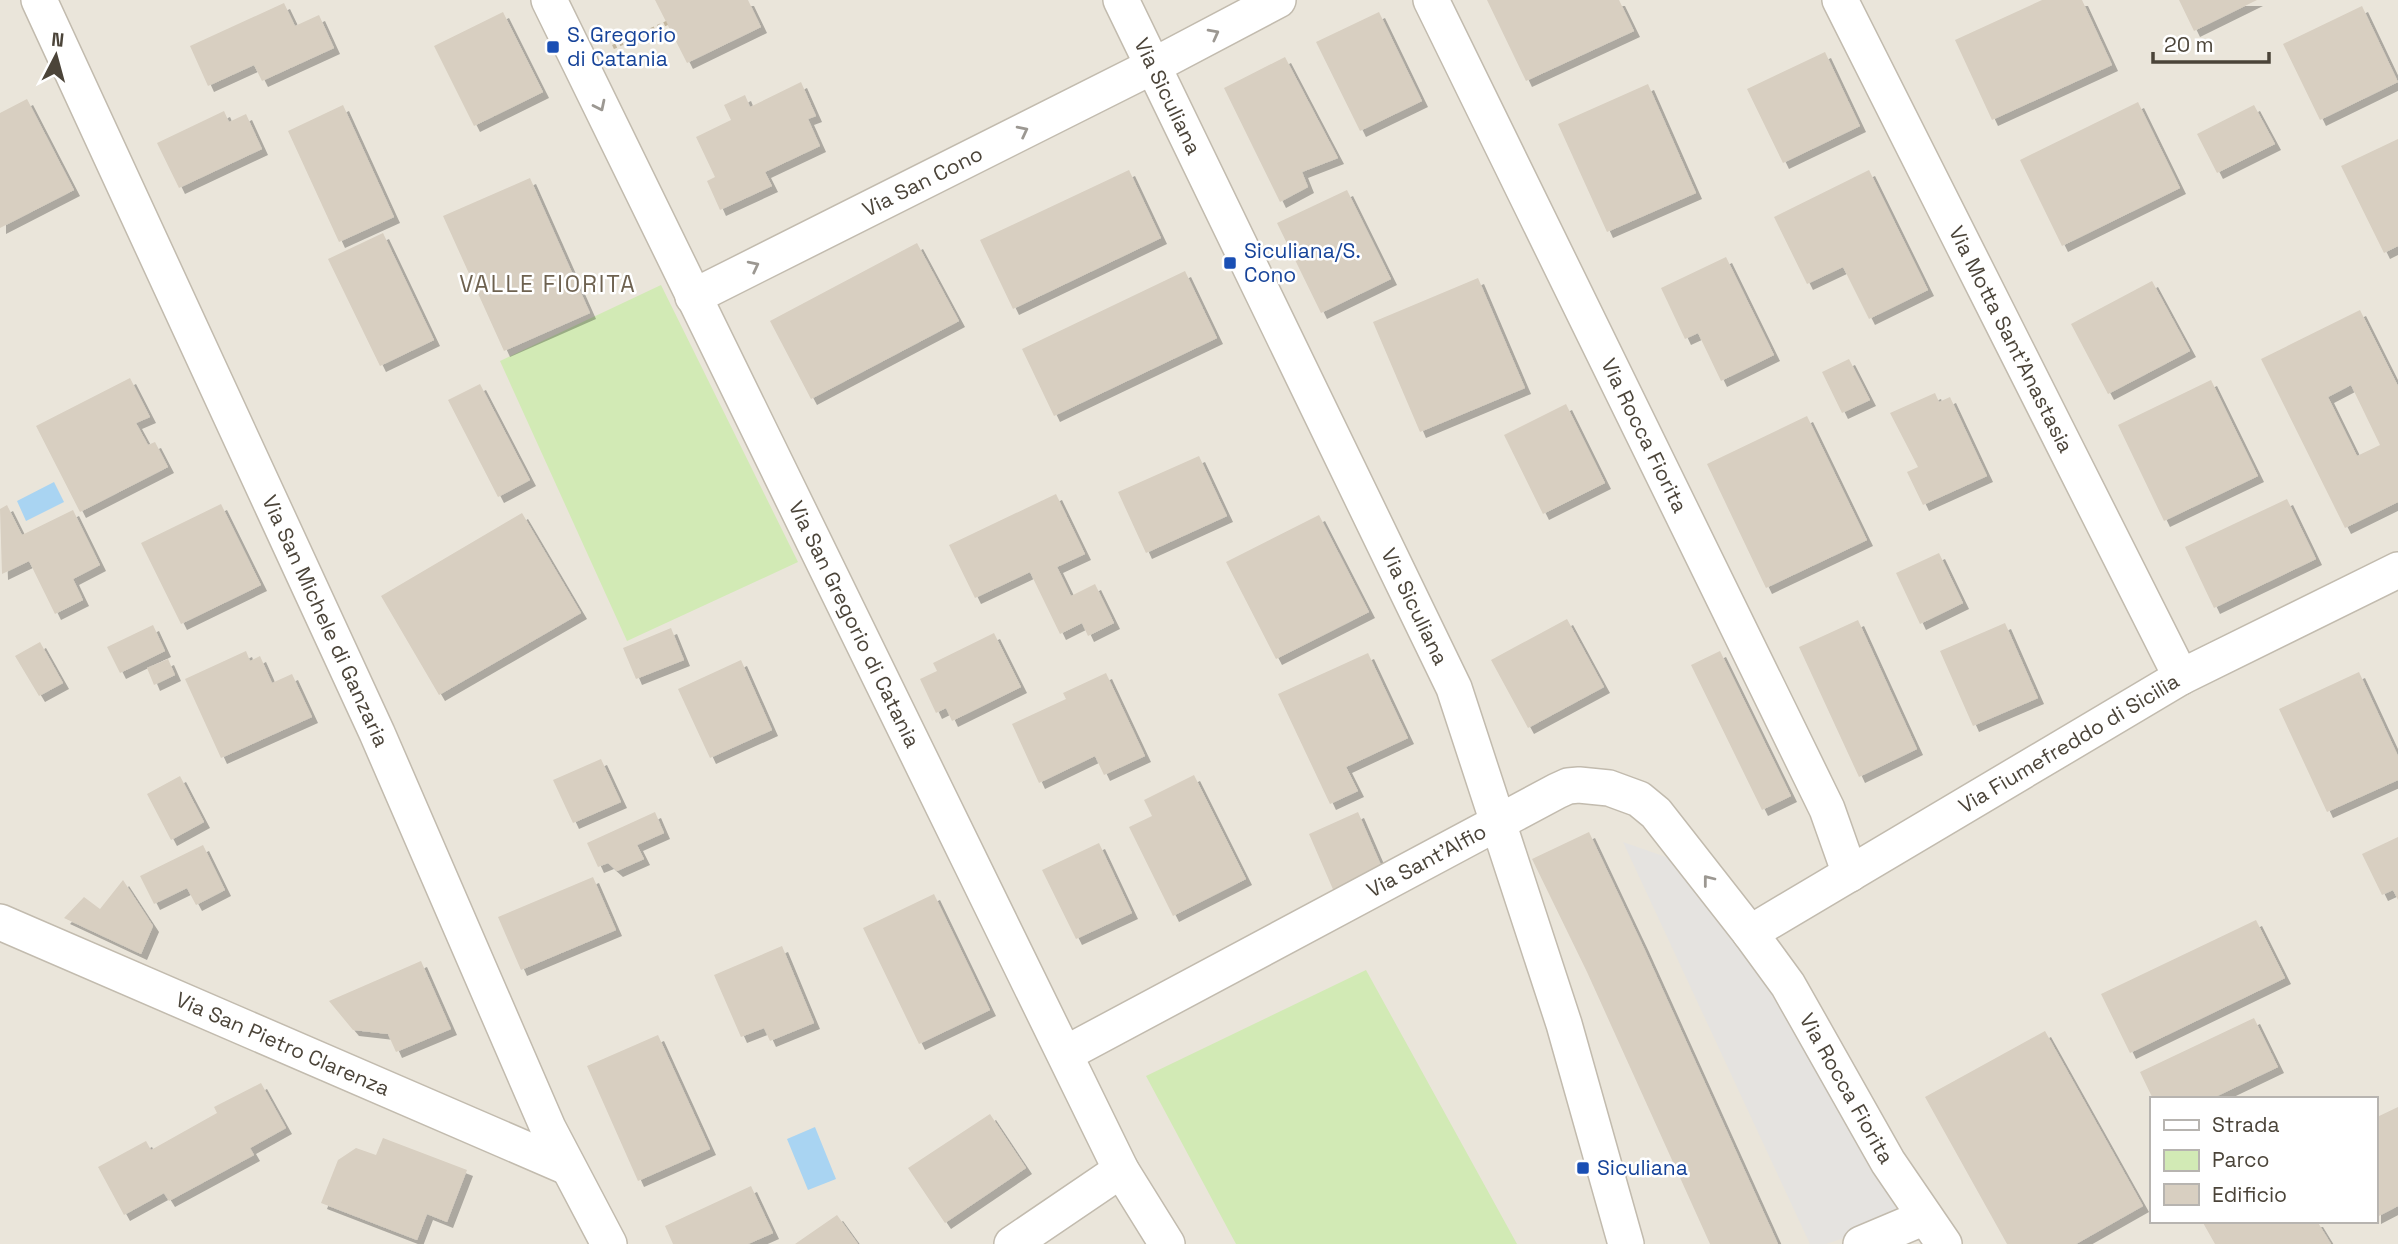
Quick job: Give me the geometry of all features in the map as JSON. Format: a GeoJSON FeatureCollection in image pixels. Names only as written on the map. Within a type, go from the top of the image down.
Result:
{"type":"FeatureCollection","features":[{"type":"Feature","properties":{"kind":"street","name":"Via San Michele di Ganzaria"},"geometry":{"type":"LineString","coordinates":[[39,0],[377,733],[525,1076],[567,1167],[609,1244]]}},
{"type":"Feature","properties":{"kind":"street","name":"Via San Gregorio di Catania"},"geometry":{"type":"LineString","coordinates":[[549,0],[1121,1170],[1167,1244]]}},
{"type":"Feature","properties":{"kind":"street","name":"Via Siculiana"},"geometry":{"type":"LineString","coordinates":[[1121,0],[1454,688],[1564,1024],[1626,1244]]}},
{"type":"Feature","properties":{"kind":"street","name":"Via San Cono"},"geometry":{"type":"LineString","coordinates":[[693,297],[1279,0]]}},
{"type":"Feature","properties":{"kind":"street","name":"Via Rocca Fiorita"},"geometry":{"type":"LineString","coordinates":[[1431,0],[1827,809],[1850,874]]}},
{"type":"Feature","properties":{"kind":"street","name":"Via Motta Sant'Anastasia"},"geometry":{"type":"LineString","coordinates":[[1840,0],[2181,677]]}},
{"type":"Feature","properties":{"kind":"street","name":"Via Fiumefreddo di Sicilia"},"geometry":{"type":"LineString","coordinates":[[1750,933],[2181,677],[2398,570]]}},
{"type":"Feature","properties":{"kind":"street","name":"Via Sant'Alfio"},"geometry":{"type":"LineString","coordinates":[[1065,1054],[1569,786],[1595,786],[1625,793],[1647,804],[1750,933]]}},
{"type":"Feature","properties":{"kind":"street","name":"Via San Pietro Clarenza"},"geometry":{"type":"LineString","coordinates":[[0,922],[567,1167]]}},
{"type":"Feature","properties":{"kind":"street","name":"Via Rocca Fiorita"},"geometry":{"type":"LineString","coordinates":[[1750,933],[1799,1003],[1883,1155],[1935,1230]]}},
{"type":"Feature","properties":{"kind":"street"},"geometry":{"type":"LineString","coordinates":[[1012,1244],[1121,1170]]}},
{"type":"Feature","properties":{"kind":"street"},"geometry":{"type":"LineString","coordinates":[[1861,1244],[1935,1230]]}},
{"type":"Feature","properties":{"kind":"path"},"geometry":{"type":"LineString","coordinates":[[601,52],[667,23]]}},
{"type":"Feature","properties":{"kind":"shaded area"},"geometry":{"type":"Polygon","coordinates":[[[0,0],[2398,0],[2398,1244],[0,1244],[0,0]]]}},
{"type":"Feature","properties":{"kind":"shaded area"},"geometry":{"type":"Polygon","coordinates":[[[1623,842],[1686,864],[1788,993],[1914,1214],[1826,1244],[1810,1244],[1623,842]]]}},
{"type":"Feature","properties":{"kind":"green space"},"geometry":{"type":"Polygon","coordinates":[[[661,285],[798,562],[627,641],[500,361],[661,285]]]}},
{"type":"Feature","properties":{"kind":"green space"},"geometry":{"type":"Polygon","coordinates":[[[1366,970],[1517,1244],[1236,1244],[1146,1076],[1366,970]]]}},
{"type":"Feature","properties":{"kind":"water"},"geometry":{"type":"Polygon","coordinates":[[[54,482],[64,502],[26,521],[17,501],[54,482]]]}},
{"type":"Feature","properties":{"kind":"water"},"geometry":{"type":"Polygon","coordinates":[[[815,1127],[836,1179],[808,1190],[787,1139],[815,1127]]]}},
{"type":"Feature","properties":{"kind":"building"},"geometry":{"type":"Polygon","coordinates":[[[655,0],[748,0],[761,27],[687,63],[655,0]]]}},
{"type":"Feature","properties":{"kind":"building"},"geometry":{"type":"Polygon","coordinates":[[[1487,0],[1619,0],[1634,31],[1526,81],[1487,0]]]}},
{"type":"Feature","properties":{"kind":"building"},"geometry":{"type":"Polygon","coordinates":[[[2042,0],[2082,0],[2112,65],[1992,120],[1955,40],[2042,0]]]}},
{"type":"Feature","properties":{"kind":"building"},"geometry":{"type":"Polygon","coordinates":[[[2179,0],[2257,0],[2194,31],[2179,0]]]}},
{"type":"Feature","properties":{"kind":"building"},"geometry":{"type":"Polygon","coordinates":[[[284,3],[295,26],[319,15],[334,48],[262,81],[254,65],[208,86],[190,46],[284,3]]]}},
{"type":"Feature","properties":{"kind":"building"},"geometry":{"type":"Polygon","coordinates":[[[2362,6],[2398,82],[2320,120],[2283,44],[2362,6]]]}},
{"type":"Feature","properties":{"kind":"building"},"geometry":{"type":"Polygon","coordinates":[[[503,12],[543,92],[474,126],[434,46],[503,12]]]}},
{"type":"Feature","properties":{"kind":"building"},"geometry":{"type":"Polygon","coordinates":[[[1379,12],[1422,101],[1360,131],[1316,42],[1379,12]]]}},
{"type":"Feature","properties":{"kind":"building"},"geometry":{"type":"Polygon","coordinates":[[[1825,52],[1860,126],[1783,163],[1747,89],[1825,52]]]}},
{"type":"Feature","properties":{"kind":"building"},"geometry":{"type":"Polygon","coordinates":[[[1285,57],[1338,158],[1302,172],[1308,187],[1280,202],[1224,88],[1285,57]]]}},
{"type":"Feature","properties":{"kind":"building"},"geometry":{"type":"Polygon","coordinates":[[[801,82],[816,116],[808,119],[820,146],[765,172],[772,186],[720,210],[707,181],[715,177],[696,137],[731,120],[724,105],[745,95],[750,107],[801,82]]]}},
{"type":"Feature","properties":{"kind":"building"},"geometry":{"type":"Polygon","coordinates":[[[1648,84],[1696,193],[1607,232],[1558,124],[1648,84]]]}},
{"type":"Feature","properties":{"kind":"building"},"geometry":{"type":"Polygon","coordinates":[[[27,99],[74,190],[0,228],[0,113],[27,99]]]}},
{"type":"Feature","properties":{"kind":"building"},"geometry":{"type":"Polygon","coordinates":[[[2138,102],[2180,188],[2062,246],[2020,160],[2138,102]]]}},
{"type":"Feature","properties":{"kind":"building"},"geometry":{"type":"Polygon","coordinates":[[[343,105],[394,217],[339,242],[288,131],[343,105]]]}},
{"type":"Feature","properties":{"kind":"building"},"geometry":{"type":"Polygon","coordinates":[[[2254,105],[2275,144],[2217,173],[2197,134],[2254,105]]]}},
{"type":"Feature","properties":{"kind":"building"},"geometry":{"type":"Polygon","coordinates":[[[224,111],[229,122],[246,114],[262,149],[179,188],[157,143],[224,111]]]}},
{"type":"Feature","properties":{"kind":"building"},"geometry":{"type":"Polygon","coordinates":[[[2398,139],[2398,246],[2384,253],[2341,166],[2398,139]]]}},
{"type":"Feature","properties":{"kind":"building"},"geometry":{"type":"Polygon","coordinates":[[[1129,170],[1161,238],[1013,309],[980,240],[1129,170]]]}},
{"type":"Feature","properties":{"kind":"building"},"geometry":{"type":"Polygon","coordinates":[[[1869,170],[1928,290],[1869,319],[1843,267],[1807,284],[1774,217],[1869,170]]]}},
{"type":"Feature","properties":{"kind":"building"},"geometry":{"type":"Polygon","coordinates":[[[530,178],[590,313],[504,351],[443,216],[530,178]]]}},
{"type":"Feature","properties":{"kind":"building"},"geometry":{"type":"Polygon","coordinates":[[[1347,190],[1391,279],[1321,313],[1277,223],[1347,190]]]}},
{"type":"Feature","properties":{"kind":"building"},"geometry":{"type":"Polygon","coordinates":[[[383,233],[434,340],[380,366],[328,259],[383,233]]]}},
{"type":"Feature","properties":{"kind":"building"},"geometry":{"type":"Polygon","coordinates":[[[917,243],[959,321],[811,399],[770,321],[917,243]]]}},
{"type":"Feature","properties":{"kind":"building"},"geometry":{"type":"Polygon","coordinates":[[[1726,257],[1774,355],[1721,381],[1698,333],[1685,339],[1661,288],[1726,257]]]}},
{"type":"Feature","properties":{"kind":"building"},"geometry":{"type":"Polygon","coordinates":[[[1185,271],[1217,338],[1054,416],[1022,349],[1185,271]]]}},
{"type":"Feature","properties":{"kind":"building"},"geometry":{"type":"Polygon","coordinates":[[[1478,278],[1525,388],[1420,432],[1373,322],[1478,278]]]}},
{"type":"Feature","properties":{"kind":"building"},"geometry":{"type":"Polygon","coordinates":[[[2152,281],[2190,351],[2108,394],[2071,324],[2152,281]]]}},
{"type":"Feature","properties":{"kind":"building"},"geometry":{"type":"Polygon","coordinates":[[[2360,310],[2398,386],[2398,502],[2345,528],[2261,359],[2360,310]],[[2351,385],[2328,397],[2357,456],[2380,445],[2351,385]]]}},
{"type":"Feature","properties":{"kind":"building"},"geometry":{"type":"Polygon","coordinates":[[[1849,359],[1870,400],[1842,413],[1822,372],[1849,359]]]}},
{"type":"Feature","properties":{"kind":"building"},"geometry":{"type":"Polygon","coordinates":[[[130,378],[150,417],[136,423],[148,445],[155,442],[168,467],[80,512],[36,426],[130,378]]]}},
{"type":"Feature","properties":{"kind":"building"},"geometry":{"type":"Polygon","coordinates":[[[2211,380],[2258,476],[2164,521],[2118,425],[2211,380]]]}},
{"type":"Feature","properties":{"kind":"building"},"geometry":{"type":"Polygon","coordinates":[[[480,384],[530,480],[498,497],[448,400],[480,384]]]}},
{"type":"Feature","properties":{"kind":"building"},"geometry":{"type":"Polygon","coordinates":[[[1935,393],[1939,402],[1950,397],[1987,476],[1923,505],[1907,472],[1918,467],[1890,413],[1935,393]]]}},
{"type":"Feature","properties":{"kind":"building"},"geometry":{"type":"Polygon","coordinates":[[[1566,404],[1605,483],[1543,514],[1504,435],[1566,404]]]}},
{"type":"Feature","properties":{"kind":"building"},"geometry":{"type":"Polygon","coordinates":[[[1807,416],[1867,540],[1766,588],[1707,464],[1807,416]]]}},
{"type":"Feature","properties":{"kind":"building"},"geometry":{"type":"Polygon","coordinates":[[[1199,456],[1227,516],[1146,553],[1118,492],[1199,456]]]}},
{"type":"Feature","properties":{"kind":"building"},"geometry":{"type":"Polygon","coordinates":[[[1056,494],[1085,554],[1057,567],[1071,596],[1095,584],[1114,623],[1088,636],[1082,623],[1060,634],[1030,572],[975,598],[949,545],[1056,494]]]}},
{"type":"Feature","properties":{"kind":"building"},"geometry":{"type":"Polygon","coordinates":[[[2287,499],[2316,559],[2214,608],[2185,547],[2287,499]]]}},
{"type":"Feature","properties":{"kind":"building"},"geometry":{"type":"Polygon","coordinates":[[[221,504],[261,585],[181,624],[141,543],[221,504]]]}},
{"type":"Feature","properties":{"kind":"building"},"geometry":{"type":"Polygon","coordinates":[[[7,505],[22,535],[73,510],[100,565],[73,579],[83,600],[55,614],[29,561],[2,574],[0,509],[7,505]]]}},
{"type":"Feature","properties":{"kind":"building"},"geometry":{"type":"Polygon","coordinates":[[[522,513],[581,613],[439,695],[381,596],[522,513]]]}},
{"type":"Feature","properties":{"kind":"building"},"geometry":{"type":"Polygon","coordinates":[[[1319,515],[1369,612],[1276,659],[1226,562],[1319,515]]]}},
{"type":"Feature","properties":{"kind":"building"},"geometry":{"type":"Polygon","coordinates":[[[1939,553],[1963,603],[1920,624],[1896,573],[1939,553]]]}},
{"type":"Feature","properties":{"kind":"building"},"geometry":{"type":"Polygon","coordinates":[[[1567,619],[1604,687],[1528,728],[1491,660],[1567,619]]]}},
{"type":"Feature","properties":{"kind":"building"},"geometry":{"type":"Polygon","coordinates":[[[1858,620],[1917,749],[1859,777],[1799,647],[1858,620]]]}},
{"type":"Feature","properties":{"kind":"building"},"geometry":{"type":"Polygon","coordinates":[[[2005,623],[2038,698],[1973,726],[1940,651],[2005,623]]]}},
{"type":"Feature","properties":{"kind":"building"},"geometry":{"type":"Polygon","coordinates":[[[153,625],[165,651],[120,673],[107,647],[153,625]]]}},
{"type":"Feature","properties":{"kind":"building"},"geometry":{"type":"Polygon","coordinates":[[[671,628],[684,660],[636,679],[623,648],[671,628]]]}},
{"type":"Feature","properties":{"kind":"building"},"geometry":{"type":"Polygon","coordinates":[[[994,633],[1021,687],[952,721],[946,708],[936,713],[920,679],[937,671],[933,663],[994,633]]]}},
{"type":"Feature","properties":{"kind":"building"},"geometry":{"type":"Polygon","coordinates":[[[40,642],[63,683],[39,696],[15,656],[40,642]]]}},
{"type":"Feature","properties":{"kind":"building"},"geometry":{"type":"Polygon","coordinates":[[[246,651],[250,661],[260,656],[272,683],[292,674],[312,717],[221,758],[185,679],[246,651]]]}},
{"type":"Feature","properties":{"kind":"building"},"geometry":{"type":"Polygon","coordinates":[[[1720,651],[1791,796],[1762,810],[1691,665],[1720,651]]]}},
{"type":"Feature","properties":{"kind":"building"},"geometry":{"type":"Polygon","coordinates":[[[1368,653],[1408,738],[1346,767],[1358,791],[1330,804],[1278,694],[1368,653]]]}},
{"type":"Feature","properties":{"kind":"building"},"geometry":{"type":"Polygon","coordinates":[[[168,659],[175,675],[154,685],[147,668],[168,659]]]}},
{"type":"Feature","properties":{"kind":"building"},"geometry":{"type":"Polygon","coordinates":[[[741,660],[772,730],[710,758],[678,689],[741,660]]]}},
{"type":"Feature","properties":{"kind":"building"},"geometry":{"type":"Polygon","coordinates":[[[2359,672],[2398,756],[2398,780],[2327,812],[2279,709],[2359,672]]]}},
{"type":"Feature","properties":{"kind":"building"},"geometry":{"type":"Polygon","coordinates":[[[1106,673],[1145,756],[1104,775],[1095,756],[1039,783],[1012,724],[1066,699],[1063,693],[1106,673]]]}},
{"type":"Feature","properties":{"kind":"building"},"geometry":{"type":"Polygon","coordinates":[[[601,759],[621,802],[573,823],[553,780],[601,759]]]}},
{"type":"Feature","properties":{"kind":"building"},"geometry":{"type":"Polygon","coordinates":[[[1194,775],[1246,879],[1173,916],[1129,827],[1152,816],[1144,800],[1194,775]]]}},
{"type":"Feature","properties":{"kind":"building"},"geometry":{"type":"Polygon","coordinates":[[[180,776],[204,822],[171,840],[147,794],[180,776]]]}},
{"type":"Feature","properties":{"kind":"building"},"geometry":{"type":"Polygon","coordinates":[[[655,812],[664,833],[637,845],[644,859],[617,871],[608,863],[598,867],[587,843],[655,812]]]}},
{"type":"Feature","properties":{"kind":"building"},"geometry":{"type":"Polygon","coordinates":[[[1358,812],[1384,872],[1335,894],[1309,834],[1358,812]]]}},
{"type":"Feature","properties":{"kind":"building"},"geometry":{"type":"Polygon","coordinates":[[[1589,832],[1778,1244],[1710,1244],[1587,972],[1532,859],[1589,832]]]}},
{"type":"Feature","properties":{"kind":"building"},"geometry":{"type":"Polygon","coordinates":[[[2398,837],[2398,900],[2393,890],[2382,895],[2362,854],[2398,837]]]}},
{"type":"Feature","properties":{"kind":"building"},"geometry":{"type":"Polygon","coordinates":[[[1099,843],[1132,913],[1076,939],[1042,870],[1099,843]]]}},
{"type":"Feature","properties":{"kind":"building"},"geometry":{"type":"Polygon","coordinates":[[[203,845],[225,890],[196,905],[187,888],[154,904],[140,876],[203,845]]]}},
{"type":"Feature","properties":{"kind":"building"},"geometry":{"type":"Polygon","coordinates":[[[593,877],[616,930],[521,970],[498,917],[593,877]]]}},
{"type":"Feature","properties":{"kind":"building"},"geometry":{"type":"Polygon","coordinates":[[[123,880],[153,926],[141,954],[64,918],[84,897],[100,909],[123,880]]]}},
{"type":"Feature","properties":{"kind":"building"},"geometry":{"type":"Polygon","coordinates":[[[934,894],[990,1010],[919,1044],[863,928],[934,894]]]}},
{"type":"Feature","properties":{"kind":"building"},"geometry":{"type":"Polygon","coordinates":[[[2256,920],[2285,978],[2130,1053],[2101,994],[2256,920]]]}},
{"type":"Feature","properties":{"kind":"building"},"geometry":{"type":"Polygon","coordinates":[[[782,946],[814,1023],[770,1041],[764,1028],[741,1037],[714,975],[782,946]]]}},
{"type":"Feature","properties":{"kind":"building"},"geometry":{"type":"Polygon","coordinates":[[[421,961],[451,1029],[396,1052],[388,1034],[353,1030],[329,1001],[421,961]]]}},
{"type":"Feature","properties":{"kind":"building"},"geometry":{"type":"Polygon","coordinates":[[[2254,1018],[2278,1067],[2215,1097],[2152,1097],[2140,1072],[2254,1018]]]}},
{"type":"Feature","properties":{"kind":"building"},"geometry":{"type":"Polygon","coordinates":[[[2045,1031],[2143,1206],[2076,1244],[2007,1244],[1925,1097],[2045,1031]]]}},
{"type":"Feature","properties":{"kind":"building"},"geometry":{"type":"Polygon","coordinates":[[[658,1035],[710,1149],[638,1181],[587,1066],[658,1035]]]}},
{"type":"Feature","properties":{"kind":"building"},"geometry":{"type":"Polygon","coordinates":[[[261,1083],[286,1128],[250,1148],[254,1155],[169,1201],[164,1193],[124,1215],[98,1167],[146,1141],[151,1150],[217,1113],[214,1107],[261,1083]]]}},
{"type":"Feature","properties":{"kind":"building"},"geometry":{"type":"Polygon","coordinates":[[[2398,1107],[2398,1206],[2377,1217],[2377,1117],[2398,1107]]]}},
{"type":"Feature","properties":{"kind":"building"},"geometry":{"type":"Polygon","coordinates":[[[990,1114],[1026,1168],[945,1223],[908,1168],[990,1114]]]}},
{"type":"Feature","properties":{"kind":"building"},"geometry":{"type":"Polygon","coordinates":[[[383,1138],[467,1170],[447,1222],[427,1214],[417,1240],[321,1203],[338,1160],[356,1148],[376,1155],[383,1138]]]}},
{"type":"Feature","properties":{"kind":"building"},"geometry":{"type":"Polygon","coordinates":[[[751,1186],[773,1233],[748,1244],[673,1244],[665,1226],[751,1186]]]}},
{"type":"Feature","properties":{"kind":"building"},"geometry":{"type":"Polygon","coordinates":[[[837,1215],[858,1244],[795,1244],[837,1215]]]}},
{"type":"Feature","properties":{"kind":"building"},"geometry":{"type":"Polygon","coordinates":[[[2203,1223],[2318,1223],[2331,1244],[2215,1244],[2203,1223]]]}},
{"type":"Feature","properties":{"kind":"place","name":"S. Gregorio di Catania"},"geometry":{"type":"Point","coordinates":[553,47]}},
{"type":"Feature","properties":{"kind":"place","name":"Siculiana/S. Cono"},"geometry":{"type":"Point","coordinates":[1230,263]}},
{"type":"Feature","properties":{"kind":"place","name":"Siculiana"},"geometry":{"type":"Point","coordinates":[1583,1168]}},
{"type":"Feature","properties":{"kind":"district","name":"VALLE FIORITA"},"geometry":{"type":"Point","coordinates":[548,284]}}]}
